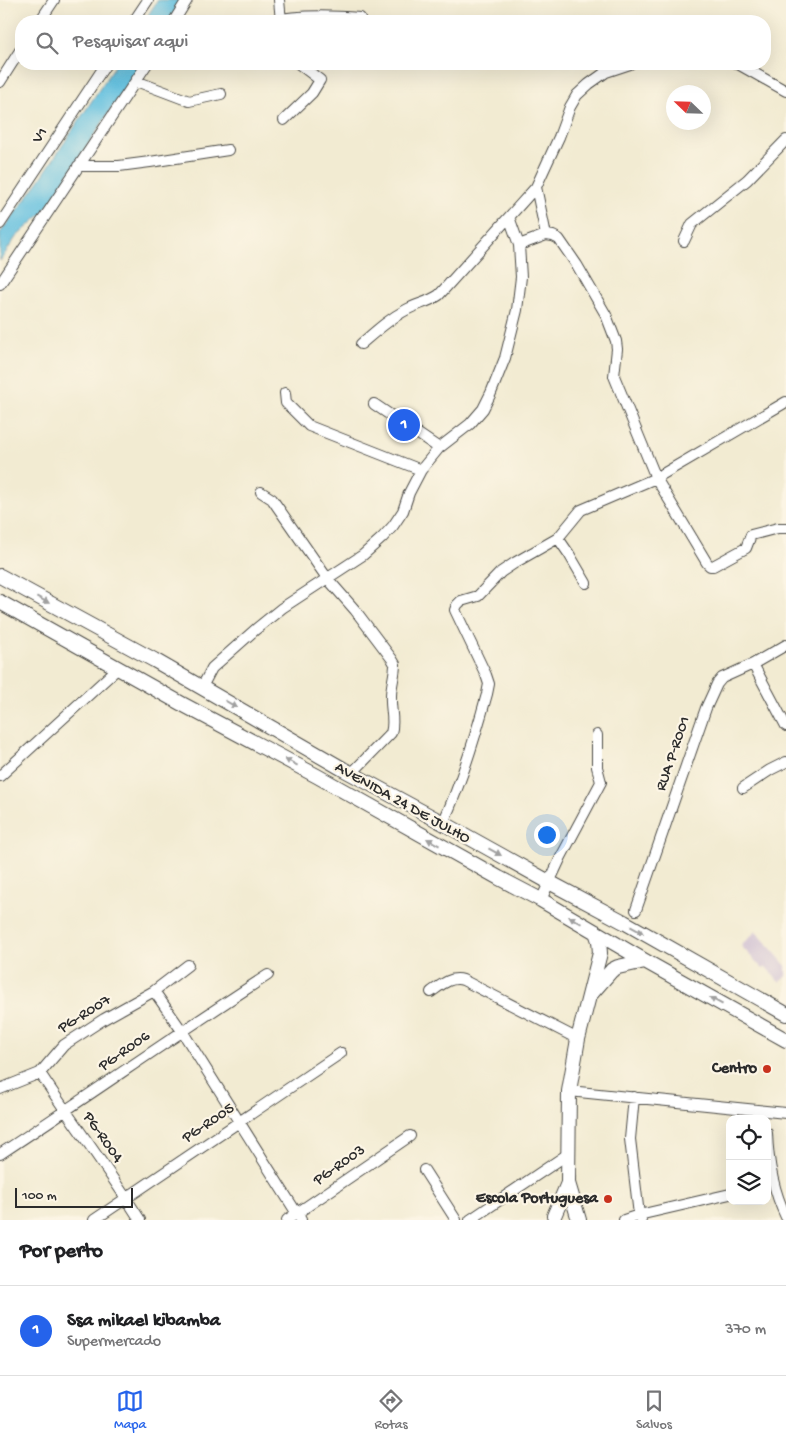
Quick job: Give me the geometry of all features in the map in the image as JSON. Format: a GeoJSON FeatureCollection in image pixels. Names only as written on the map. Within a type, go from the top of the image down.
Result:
{"type":"FeatureCollection","features":[{"type":"Feature","properties":{"kind":"street"},"geometry":{"type":"LineString","coordinates":[[44,15],[54,0]]}},
{"type":"Feature","properties":{"kind":"street"},"geometry":{"type":"LineString","coordinates":[[138,15],[148,0]]}},
{"type":"Feature","properties":{"kind":"street"},"geometry":{"type":"LineString","coordinates":[[178,15],[187,0]]}},
{"type":"Feature","properties":{"kind":"street"},"geometry":{"type":"LineString","coordinates":[[278,15],[279,0]]}},
{"type":"Feature","properties":{"kind":"street"},"geometry":{"type":"LineString","coordinates":[[0,82],[15,58]]}},
{"type":"Feature","properties":{"kind":"street","name":"V1"},"geometry":{"type":"LineString","coordinates":[[0,224],[102,70]]}},
{"type":"Feature","properties":{"kind":"street"},"geometry":{"type":"LineString","coordinates":[[0,284],[143,70]]}},
{"type":"Feature","properties":{"kind":"street"},"geometry":{"type":"LineString","coordinates":[[284,120],[312,92],[320,80],[307,70]]}},
{"type":"Feature","properties":{"kind":"street"},"geometry":{"type":"LineString","coordinates":[[361,344],[388,320],[439,295],[536,187],[559,137],[570,107],[577,95],[589,84],[612,70]]}},
{"type":"Feature","properties":{"kind":"street"},"geometry":{"type":"LineString","coordinates":[[749,70],[786,90]]}},
{"type":"Feature","properties":{"kind":"street"},"geometry":{"type":"LineString","coordinates":[[136,81],[189,101],[221,94]]}},
{"type":"Feature","properties":{"kind":"street"},"geometry":{"type":"LineString","coordinates":[[684,240],[692,224],[747,180],[786,140]]}},
{"type":"Feature","properties":{"kind":"street"},"geometry":{"type":"LineString","coordinates":[[78,166],[126,165],[228,150]]}},
{"type":"Feature","properties":{"kind":"street"},"geometry":{"type":"LineString","coordinates":[[536,187],[546,236]]}},
{"type":"Feature","properties":{"kind":"street"},"geometry":{"type":"LineString","coordinates":[[202,687],[212,668],[256,629],[282,608],[362,555],[393,526],[403,511],[408,493],[421,470],[439,448],[470,424],[483,409],[505,358],[517,310],[521,277],[519,245],[509,216]]}},
{"type":"Feature","properties":{"kind":"street"},"geometry":{"type":"LineString","coordinates":[[519,245],[546,236],[553,236],[559,239],[577,265],[606,315],[617,349],[614,376],[656,478],[707,563],[713,566],[746,548],[751,534],[786,528]]}},
{"type":"Feature","properties":{"kind":"street"},"geometry":{"type":"LineString","coordinates":[[285,393],[286,403],[309,426],[421,470]]}},
{"type":"Feature","properties":{"kind":"street"},"geometry":{"type":"LineString","coordinates":[[443,823],[466,765],[489,684],[455,610],[457,605],[461,601],[478,596],[500,572],[558,538],[582,510],[656,478],[786,402]]}},
{"type":"Feature","properties":{"kind":"street"},"geometry":{"type":"LineString","coordinates":[[374,404],[439,448]]}},
{"type":"Feature","properties":{"kind":"street"},"geometry":{"type":"LineString","coordinates":[[261,492],[272,499],[327,578],[355,610],[394,664],[391,698],[393,727],[391,733],[347,771],[333,786]]}},
{"type":"Feature","properties":{"kind":"street"},"geometry":{"type":"LineString","coordinates":[[558,538],[586,583]]}},
{"type":"Feature","properties":{"kind":"street","name":"AVENIDA 24 DE JULHO"},"geometry":{"type":"LineString","coordinates":[[0,576],[202,687],[347,771],[624,922],[786,1014]]}},
{"type":"Feature","properties":{"kind":"street","name":"AVENIDA 24 DE JULHO"},"geometry":{"type":"LineString","coordinates":[[2,606],[317,776],[541,900],[786,1040]]}},
{"type":"Feature","properties":{"kind":"street","name":"RUA P-R001"},"geometry":{"type":"LineString","coordinates":[[636,910],[706,708],[717,684],[722,678],[786,645]]}},
{"type":"Feature","properties":{"kind":"street"},"geometry":{"type":"LineString","coordinates":[[752,664],[786,726]]}},
{"type":"Feature","properties":{"kind":"street"},"geometry":{"type":"LineString","coordinates":[[0,776],[117,668]]}},
{"type":"Feature","properties":{"kind":"street"},"geometry":{"type":"LineString","coordinates":[[541,900],[561,857],[601,782],[597,767],[597,735]]}},
{"type":"Feature","properties":{"kind":"street"},"geometry":{"type":"LineString","coordinates":[[317,776],[326,759]]}},
{"type":"Feature","properties":{"kind":"street"},"geometry":{"type":"LineString","coordinates":[[743,788],[786,762]]}},
{"type":"Feature","properties":{"kind":"street"},"geometry":{"type":"LineString","coordinates":[[520,889],[530,872]]}},
{"type":"Feature","properties":{"kind":"street"},"geometry":{"type":"LineString","coordinates":[[579,1220],[568,1183],[569,1091],[578,1039],[600,953],[596,932]]}},
{"type":"Feature","properties":{"kind":"street"},"geometry":{"type":"LineString","coordinates":[[589,997],[612,970],[626,964],[645,961]]}},
{"type":"Feature","properties":{"kind":"street","name":"PG-R007"},"geometry":{"type":"LineString","coordinates":[[0,1089],[40,1073],[64,1045],[104,1019],[154,991],[188,965]]}},
{"type":"Feature","properties":{"kind":"street","name":"PG-R006"},"geometry":{"type":"LineString","coordinates":[[0,1154],[268,975]]}},
{"type":"Feature","properties":{"kind":"street"},"geometry":{"type":"LineString","coordinates":[[431,992],[456,977],[578,1039]]}},
{"type":"Feature","properties":{"kind":"street"},"geometry":{"type":"LineString","coordinates":[[154,991],[182,1031],[298,1217]]}},
{"type":"Feature","properties":{"kind":"street"},"geometry":{"type":"LineString","coordinates":[[737,1013],[748,992]]}},
{"type":"Feature","properties":{"kind":"street"},"geometry":{"type":"LineString","coordinates":[[758,1025],[769,1004]]}},
{"type":"Feature","properties":{"kind":"street","name":"PG-R005"},"geometry":{"type":"LineString","coordinates":[[94,1220],[341,1053]]}},
{"type":"Feature","properties":{"kind":"street","name":"PG-R004"},"geometry":{"type":"LineString","coordinates":[[40,1073],[127,1198],[140,1220]]}},
{"type":"Feature","properties":{"kind":"street"},"geometry":{"type":"LineString","coordinates":[[569,1091],[634,1097],[767,1115],[786,1114]]}},
{"type":"Feature","properties":{"kind":"street"},"geometry":{"type":"LineString","coordinates":[[634,1097],[630,1139],[640,1218]]}},
{"type":"Feature","properties":{"kind":"street","name":"PG-R003"},"geometry":{"type":"LineString","coordinates":[[286,1220],[298,1217],[410,1136]]}},
{"type":"Feature","properties":{"kind":"street"},"geometry":{"type":"LineString","coordinates":[[470,1220],[568,1154]]}},
{"type":"Feature","properties":{"kind":"street"},"geometry":{"type":"LineString","coordinates":[[424,1170],[456,1220]]}},
{"type":"Feature","properties":{"kind":"street"},"geometry":{"type":"LineString","coordinates":[[552,1218],[568,1183]]}},
{"type":"Feature","properties":{"kind":"street"},"geometry":{"type":"LineString","coordinates":[[771,1186],[786,1217]]}},
{"type":"Feature","properties":{"kind":"street"},"geometry":{"type":"LineString","coordinates":[[624,1220],[640,1218],[726,1195]]}},
{"type":"Feature","properties":{"kind":"street"},"geometry":{"type":"LineString","coordinates":[[552,1218],[559,1213],[570,1213],[579,1220]]}},
{"type":"Feature","properties":{"kind":"shaded area"},"geometry":{"type":"Polygon","coordinates":[[[756,931],[786,966],[786,976],[779,982],[766,967],[763,969],[741,946],[756,931]]]}},
{"type":"Feature","properties":{"kind":"water"},"geometry":{"type":"Polygon","coordinates":[[[158,0],[183,0],[173,15],[148,15],[158,0]]]}},
{"type":"Feature","properties":{"kind":"water"},"geometry":{"type":"Polygon","coordinates":[[[112,70],[137,70],[43,213],[16,237],[0,261],[0,233],[39,181],[112,70]]]}},
{"type":"Feature","properties":{"kind":"place","name":"Ssa mikael kibamba"},"geometry":{"type":"Point","coordinates":[404,425]}},
{"type":"Feature","properties":{"kind":"place","name":"Centro"},"geometry":{"type":"Point","coordinates":[767,1069]}},
{"type":"Feature","properties":{"kind":"place","name":"Escola Portuguesa"},"geometry":{"type":"Point","coordinates":[608,1199]}}]}
